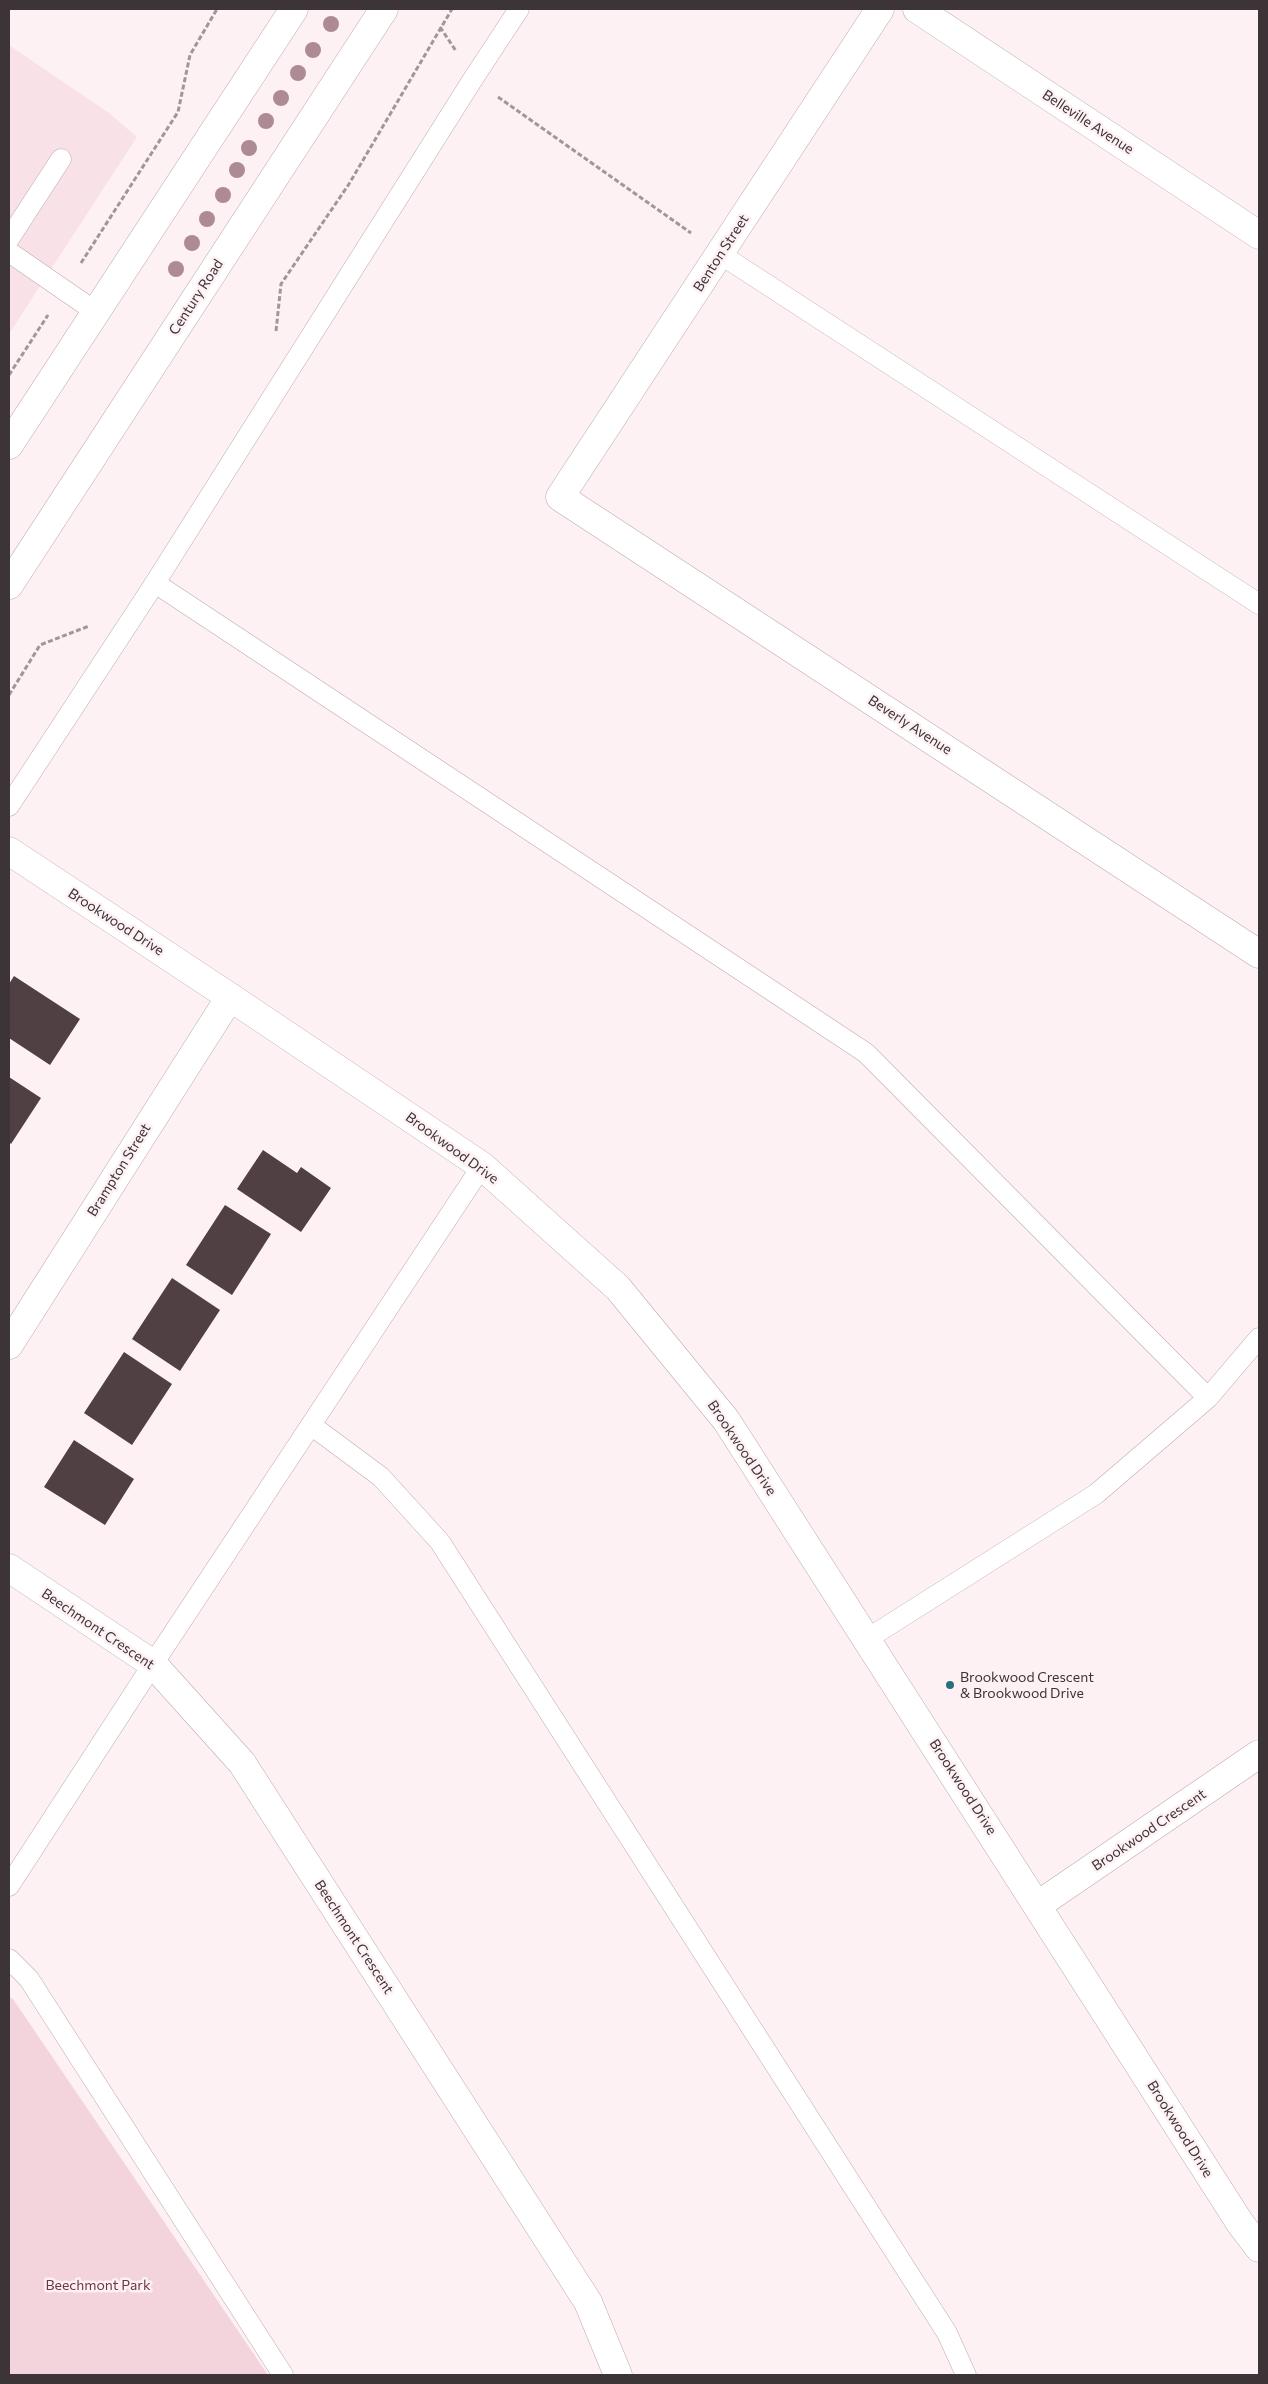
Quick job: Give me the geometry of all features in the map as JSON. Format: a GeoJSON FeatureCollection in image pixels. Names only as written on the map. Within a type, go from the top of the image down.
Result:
{"type":"FeatureCollection","features":[{"type":"Feature","properties":{"kind":"street"},"geometry":{"type":"LineString","coordinates":[[9,446],[294,9]]}},
{"type":"Feature","properties":{"kind":"street","name":"Century Road"},"geometry":{"type":"LineString","coordinates":[[9,585],[384,9]]}},
{"type":"Feature","properties":{"kind":"street","name":"Benton Street"},"geometry":{"type":"LineString","coordinates":[[560,497],[880,9]]}},
{"type":"Feature","properties":{"kind":"street","name":"Belleville Avenue"},"geometry":{"type":"LineString","coordinates":[[917,9],[1259,235]]}},
{"type":"Feature","properties":{"kind":"street","name":"Beverly Avenue"},"geometry":{"type":"LineString","coordinates":[[560,497],[1259,954]]}},
{"type":"Feature","properties":{"kind":"street","name":"Brookwood Drive"},"geometry":{"type":"LineString","coordinates":[[9,851],[482,1166],[618,1288],[720,1413],[1038,1905],[1240,2223],[1259,2248]]}},
{"type":"Feature","properties":{"kind":"street","name":"Brampton Street"},"geometry":{"type":"LineString","coordinates":[[9,1345],[230,997]]}},
{"type":"Feature","properties":{"kind":"street","name":"Beechmont Crescent"},"geometry":{"type":"LineString","coordinates":[[9,1568],[153,1664],[242,1763],[588,2302],[618,2375]]}},
{"type":"Feature","properties":{"kind":"street","name":"Brookwood Crescent"},"geometry":{"type":"LineString","coordinates":[[1038,1905],[1257,1760]]}},
{"type":"Feature","properties":{"kind":"lane"},"geometry":{"type":"LineString","coordinates":[[9,806],[155,583],[519,9]]}},
{"type":"Feature","properties":{"kind":"lane"},"geometry":{"type":"LineString","coordinates":[[9,239],[61,159]]}},
{"type":"Feature","properties":{"kind":"lane"},"geometry":{"type":"LineString","coordinates":[[9,252],[96,312]]}},
{"type":"Feature","properties":{"kind":"lane"},"geometry":{"type":"LineString","coordinates":[[720,254],[1259,604]]}},
{"type":"Feature","properties":{"kind":"lane"},"geometry":{"type":"LineString","coordinates":[[155,583],[866,1053],[1208,1398]]}},
{"type":"Feature","properties":{"kind":"lane"},"geometry":{"type":"LineString","coordinates":[[9,1886],[153,1664],[482,1166]]}},
{"type":"Feature","properties":{"kind":"lane"},"geometry":{"type":"LineString","coordinates":[[867,1639],[1096,1494],[1208,1398],[1259,1338]]}},
{"type":"Feature","properties":{"kind":"lane"},"geometry":{"type":"LineString","coordinates":[[310,1426],[380,1477],[440,1542],[947,2333],[966,2375]]}},
{"type":"Feature","properties":{"kind":"lane"},"geometry":{"type":"LineString","coordinates":[[9,1959],[30,1979],[283,2375]]}},
{"type":"Feature","properties":{"kind":"path"},"geometry":{"type":"LineString","coordinates":[[9,375],[174,119],[183,97],[190,55],[217,9]]}},
{"type":"Feature","properties":{"kind":"path"},"geometry":{"type":"LineString","coordinates":[[275,334],[281,284],[349,184],[440,26],[452,9]]}},
{"type":"Feature","properties":{"kind":"path"},"geometry":{"type":"LineString","coordinates":[[440,26],[473,79],[720,254]]}},
{"type":"Feature","properties":{"kind":"path"},"geometry":{"type":"LineString","coordinates":[[9,695],[40,645],[91,625]]}},
{"type":"Feature","properties":{"kind":"shaded area"},"geometry":{"type":"Polygon","coordinates":[[[9,45],[109,113],[137,137],[9,334],[9,45]]]}},
{"type":"Feature","properties":{"kind":"green space","name":"Beechmont Park"},"geometry":{"type":"Polygon","coordinates":[[[9,1997],[13,1999],[268,2375],[9,2375],[9,1997]]]}},
{"type":"Feature","properties":{"kind":"building"},"geometry":{"type":"Polygon","coordinates":[[[14,976],[80,1019],[50,1065],[9,1038],[9,984],[14,976]]]}},
{"type":"Feature","properties":{"kind":"building"},"geometry":{"type":"Polygon","coordinates":[[[9,1077],[41,1098],[11,1144],[9,1142],[9,1077]]]}},
{"type":"Feature","properties":{"kind":"building"},"geometry":{"type":"Polygon","coordinates":[[[263,1150],[297,1173],[301,1167],[331,1188],[301,1232],[237,1189],[263,1150]]]}},
{"type":"Feature","properties":{"kind":"building"},"geometry":{"type":"Polygon","coordinates":[[[225,1205],[271,1234],[232,1295],[186,1265],[225,1205]]]}},
{"type":"Feature","properties":{"kind":"building"},"geometry":{"type":"Polygon","coordinates":[[[172,1278],[220,1310],[180,1371],[132,1339],[172,1278]]]}},
{"type":"Feature","properties":{"kind":"building"},"geometry":{"type":"Polygon","coordinates":[[[124,1352],[172,1384],[132,1445],[84,1413],[124,1352]]]}},
{"type":"Feature","properties":{"kind":"building"},"geometry":{"type":"Polygon","coordinates":[[[74,1440],[134,1479],[105,1525],[44,1487],[74,1440]]]}},
{"type":"Feature","properties":{"kind":"place","name":"Brookwood Crescent & Brookwood Drive"},"geometry":{"type":"Point","coordinates":[950,1685]}}]}
